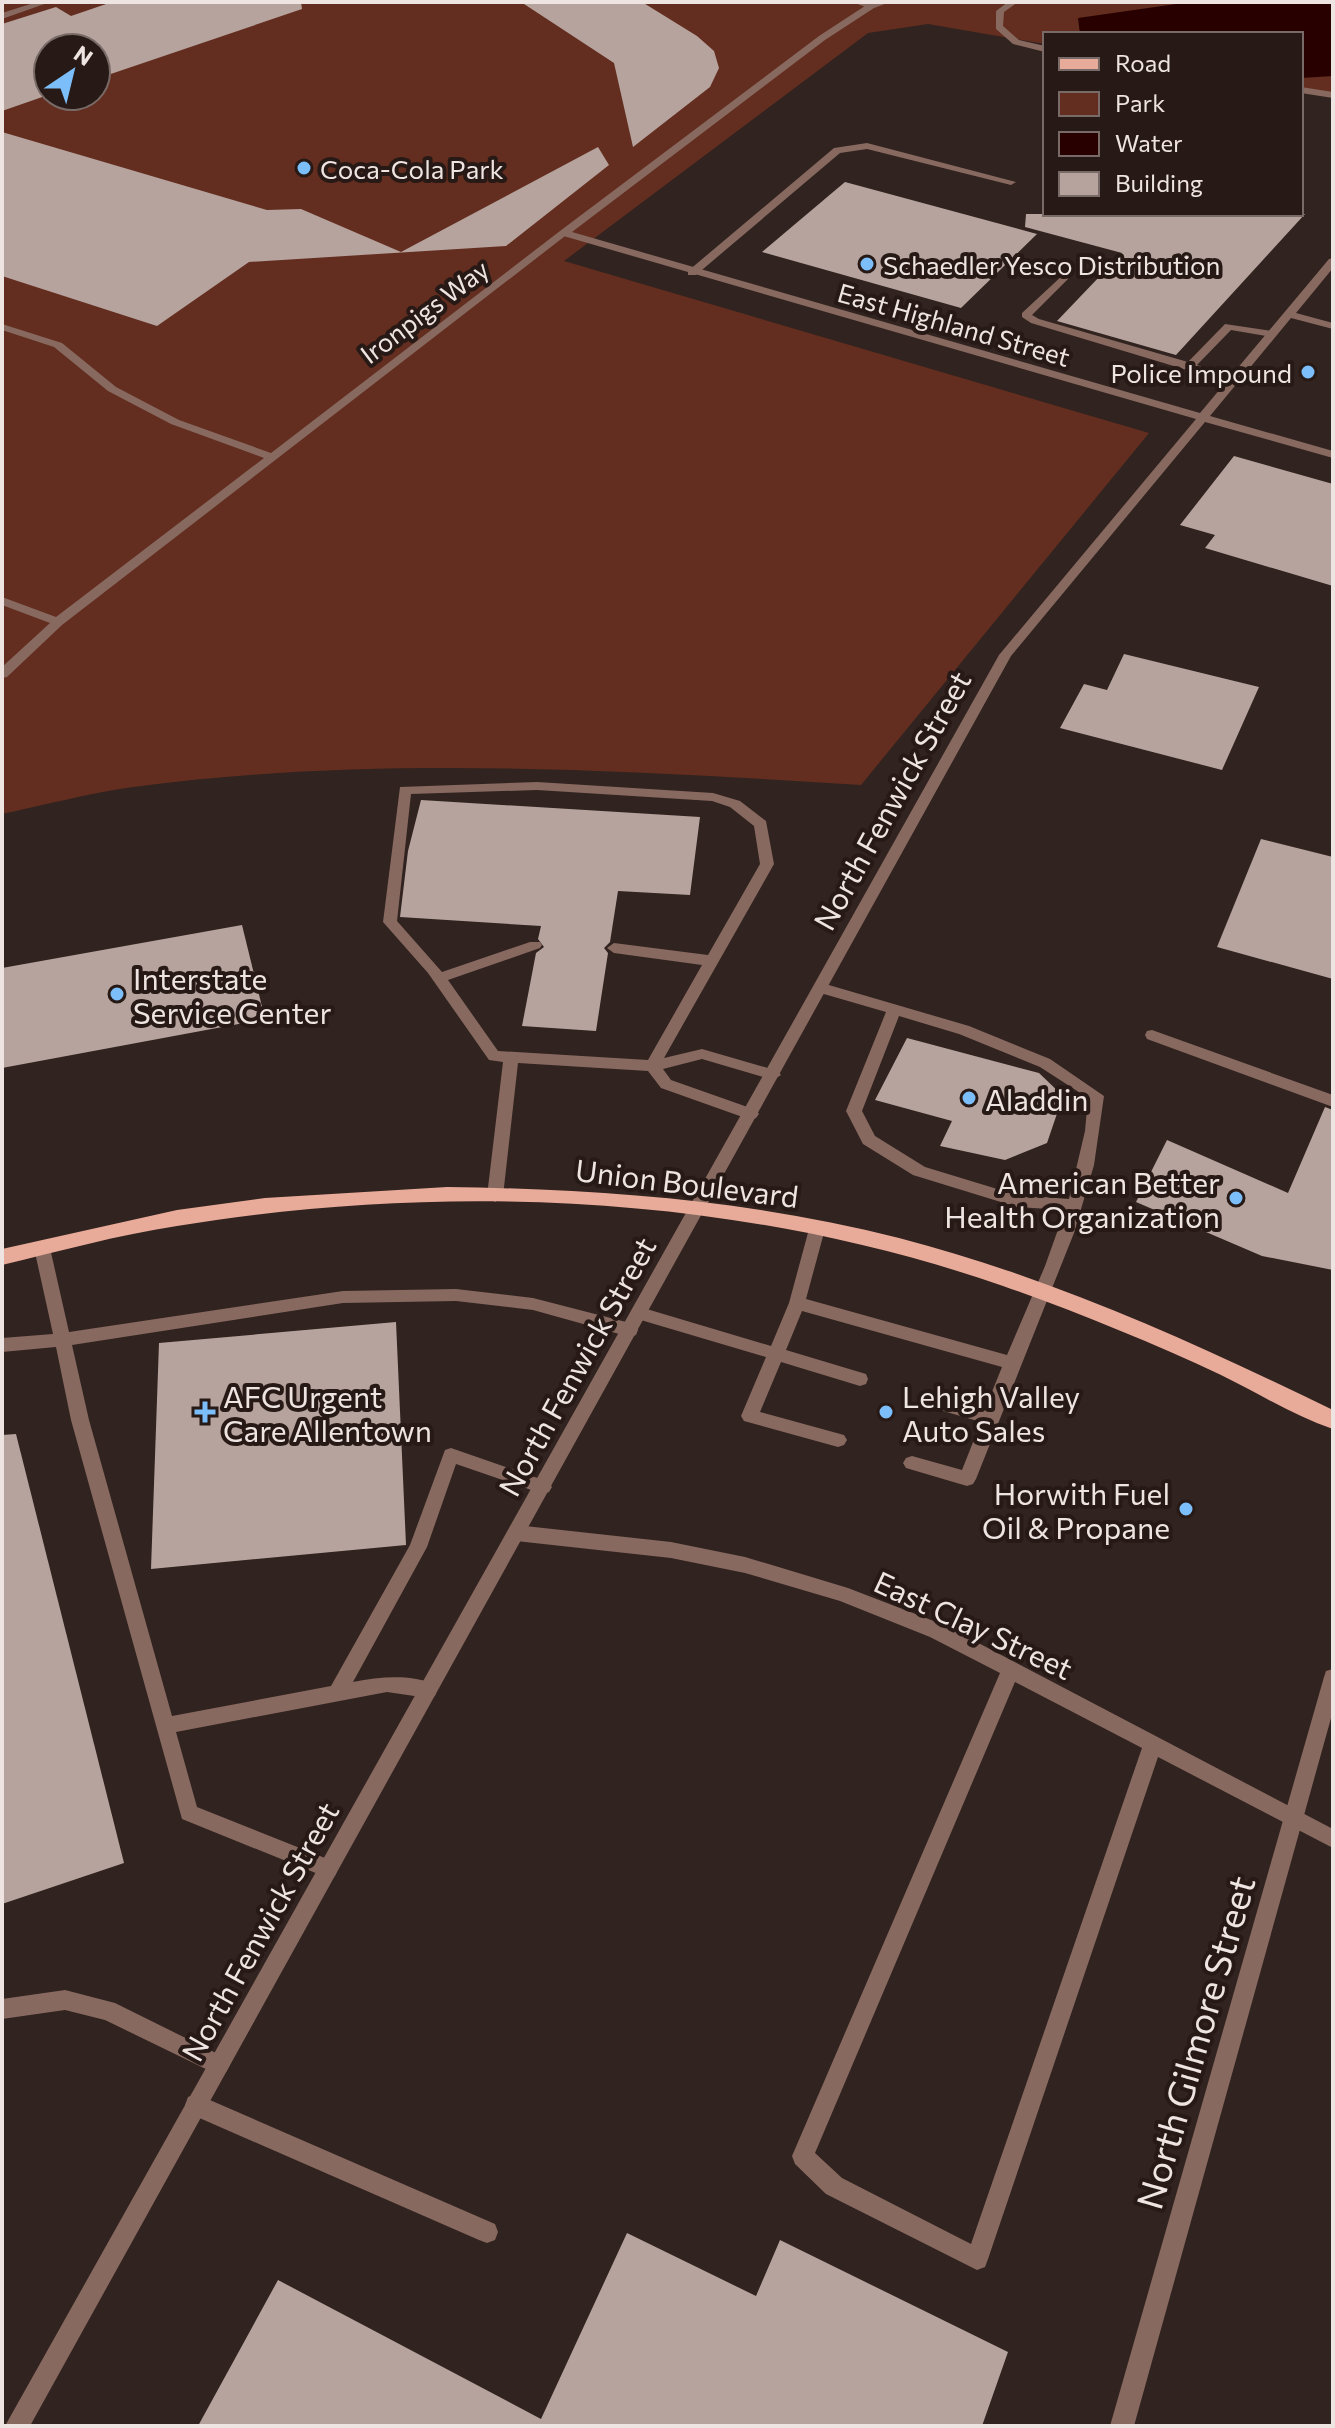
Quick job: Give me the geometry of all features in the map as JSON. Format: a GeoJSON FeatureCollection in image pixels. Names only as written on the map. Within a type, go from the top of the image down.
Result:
{"type":"FeatureCollection","features":[{"type":"Feature","properties":{"kind":"main road","name":"Union Boulevard"},"geometry":{"type":"LineString","coordinates":[[2,1257],[177,1218],[273,1206],[416,1196],[495,1196],[557,1197],[698,1208],[898,1246],[1043,1292],[1160,1337],[1333,1420]]}},
{"type":"Feature","properties":{"kind":"street"},"geometry":{"type":"LineString","coordinates":[[2,16],[46,2]]}},
{"type":"Feature","properties":{"kind":"street"},"geometry":{"type":"LineString","coordinates":[[856,2],[871,6]]}},
{"type":"Feature","properties":{"kind":"street","name":"Ironpigs Way"},"geometry":{"type":"LineString","coordinates":[[2,674],[58,622],[564,233],[822,38],[871,6],[886,2]]}},
{"type":"Feature","properties":{"kind":"street"},"geometry":{"type":"LineString","coordinates":[[1014,2],[1000,11],[999,27],[1016,42],[1043,49]]}},
{"type":"Feature","properties":{"kind":"street"},"geometry":{"type":"LineString","coordinates":[[1303,90],[1333,95]]}},
{"type":"Feature","properties":{"kind":"street"},"geometry":{"type":"LineString","coordinates":[[692,273],[837,150],[850,146],[867,146],[1011,182]]}},
{"type":"Feature","properties":{"kind":"street","name":"East Highland Street"},"geometry":{"type":"LineString","coordinates":[[564,233],[692,273],[1333,455]]}},
{"type":"Feature","properties":{"kind":"street","name":"North Fenwick Street"},"geometry":{"type":"LineString","coordinates":[[17,2426],[822,988],[1005,655],[1333,261]]}},
{"type":"Feature","properties":{"kind":"street"},"geometry":{"type":"LineString","coordinates":[[1064,277],[1026,315],[1035,321],[1234,381]]}},
{"type":"Feature","properties":{"kind":"street"},"geometry":{"type":"LineString","coordinates":[[1289,314],[1333,326]]}},
{"type":"Feature","properties":{"kind":"street"},"geometry":{"type":"LineString","coordinates":[[1190,366],[1229,326],[1272,334]]}},
{"type":"Feature","properties":{"kind":"street"},"geometry":{"type":"LineString","coordinates":[[2,327],[58,345],[112,389],[175,422],[272,457]]}},
{"type":"Feature","properties":{"kind":"street"},"geometry":{"type":"LineString","coordinates":[[2,601],[58,622]]}},
{"type":"Feature","properties":{"kind":"street"},"geometry":{"type":"LineString","coordinates":[[652,1066],[767,864],[761,824],[735,804],[713,797],[537,786],[405,790],[390,922],[439,978],[494,1056],[652,1066],[702,1054],[773,1075]]}},
{"type":"Feature","properties":{"kind":"street"},"geometry":{"type":"LineString","coordinates":[[439,978],[535,945]]}},
{"type":"Feature","properties":{"kind":"street"},"geometry":{"type":"LineString","coordinates":[[614,948],[712,961]]}},
{"type":"Feature","properties":{"kind":"street"},"geometry":{"type":"LineString","coordinates":[[822,988],[964,1030],[1045,1063],[1096,1096],[1088,1164],[1043,1292],[967,1479],[912,1463]]}},
{"type":"Feature","properties":{"kind":"street"},"geometry":{"type":"LineString","coordinates":[[894,1010],[854,1111],[869,1140],[919,1171],[1017,1201],[1074,1205]]}},
{"type":"Feature","properties":{"kind":"street"},"geometry":{"type":"LineString","coordinates":[[1152,1035],[1333,1101]]}},
{"type":"Feature","properties":{"kind":"street"},"geometry":{"type":"LineString","coordinates":[[495,1196],[511,1057]]}},
{"type":"Feature","properties":{"kind":"street"},"geometry":{"type":"LineString","coordinates":[[652,1066],[666,1084],[751,1114]]}},
{"type":"Feature","properties":{"kind":"street"},"geometry":{"type":"LineString","coordinates":[[817,1229],[797,1303],[750,1416],[838,1440]]}},
{"type":"Feature","properties":{"kind":"street"},"geometry":{"type":"LineString","coordinates":[[42,1248],[80,1420],[189,1813],[328,1869]]}},
{"type":"Feature","properties":{"kind":"street"},"geometry":{"type":"LineString","coordinates":[[2,1345],[62,1340],[343,1297],[456,1295],[533,1304],[635,1322],[776,1354],[860,1379]]}},
{"type":"Feature","properties":{"kind":"street"},"geometry":{"type":"LineString","coordinates":[[797,1303],[1012,1363]]}},
{"type":"Feature","properties":{"kind":"street"},"geometry":{"type":"LineString","coordinates":[[932,1401],[991,1418]]}},
{"type":"Feature","properties":{"kind":"street"},"geometry":{"type":"LineString","coordinates":[[337,1693],[418,1547],[451,1455],[543,1487]]}},
{"type":"Feature","properties":{"kind":"street","name":"East Clay Street"},"geometry":{"type":"LineString","coordinates":[[516,1533],[648,1546],[745,1565],[842,1594],[923,1625],[1333,1839]]}},
{"type":"Feature","properties":{"kind":"street"},"geometry":{"type":"LineString","coordinates":[[1011,1670],[803,2156],[834,2186],[977,2259],[1153,1744]]}},
{"type":"Feature","properties":{"kind":"street","name":"North Gilmore Street"},"geometry":{"type":"LineString","coordinates":[[1122,2426],[1333,1677]]}},
{"type":"Feature","properties":{"kind":"street"},"geometry":{"type":"LineString","coordinates":[[164,1726],[387,1684],[428,1690]]}},
{"type":"Feature","properties":{"kind":"street"},"geometry":{"type":"LineString","coordinates":[[2,2009],[65,2000],[108,2010],[219,2065]]}},
{"type":"Feature","properties":{"kind":"street"},"geometry":{"type":"LineString","coordinates":[[196,2105],[487,2232]]}},
{"type":"Feature","properties":{"kind":"green space","name":"Coca-Cola Park"},"geometry":{"type":"Polygon","coordinates":[[[2,2],[1333,2],[1333,94],[1303,88],[1303,32],[1043,32],[1043,44],[928,24],[868,33],[564,261],[1149,433],[861,785],[679,774],[405,768],[223,777],[133,787],[2,814],[2,2]]]}},
{"type":"Feature","properties":{"kind":"water"},"geometry":{"type":"Polygon","coordinates":[[[1190,2],[1333,2],[1333,76],[1303,78],[1303,32],[1080,32],[1078,18],[1190,2]]]}},
{"type":"Feature","properties":{"kind":"building"},"geometry":{"type":"Polygon","coordinates":[[[112,2],[301,2],[302,9],[112,74],[112,32],[32,32],[32,101],[2,111],[2,24],[56,7],[71,16],[112,2]]]}},
{"type":"Feature","properties":{"kind":"building"},"geometry":{"type":"Polygon","coordinates":[[[521,2],[642,2],[697,36],[714,51],[719,68],[710,87],[633,147],[614,63],[521,2]]]}},
{"type":"Feature","properties":{"kind":"building"},"geometry":{"type":"Polygon","coordinates":[[[2,132],[267,210],[301,209],[401,252],[598,147],[609,165],[506,246],[249,262],[157,326],[2,276],[2,132]]]}},
{"type":"Feature","properties":{"kind":"building"},"geometry":{"type":"Polygon","coordinates":[[[845,182],[1037,234],[961,308],[762,252],[845,182]]]}},
{"type":"Feature","properties":{"kind":"building"},"geometry":{"type":"Polygon","coordinates":[[[1026,214],[1305,214],[1176,355],[1057,321],[1122,253],[1025,227],[1026,214]]]}},
{"type":"Feature","properties":{"kind":"building"},"geometry":{"type":"Polygon","coordinates":[[[1234,456],[1333,484],[1333,586],[1205,548],[1215,535],[1180,525],[1234,456]]]}},
{"type":"Feature","properties":{"kind":"building"},"geometry":{"type":"Polygon","coordinates":[[[1124,654],[1259,687],[1222,770],[1060,728],[1084,684],[1107,690],[1124,654]]]}},
{"type":"Feature","properties":{"kind":"building"},"geometry":{"type":"Polygon","coordinates":[[[421,800],[700,817],[690,895],[618,891],[610,942],[604,948],[608,953],[596,1031],[522,1026],[536,953],[544,947],[538,939],[541,926],[400,917],[408,851],[421,800]]]}},
{"type":"Feature","properties":{"kind":"building"},"geometry":{"type":"Polygon","coordinates":[[[1261,839],[1333,857],[1333,979],[1217,947],[1261,839]]]}},
{"type":"Feature","properties":{"kind":"building"},"geometry":{"type":"Polygon","coordinates":[[[242,925],[265,1019],[2,1068],[2,968],[242,925]]]}},
{"type":"Feature","properties":{"kind":"building","name":"Aladdin"},"geometry":{"type":"Polygon","coordinates":[[[907,1038],[1039,1073],[1063,1096],[1047,1143],[1005,1160],[940,1146],[952,1121],[875,1100],[907,1038]]]}},
{"type":"Feature","properties":{"kind":"building","name":"American Better Health Organization"},"geometry":{"type":"Polygon","coordinates":[[[1325,1107],[1333,1110],[1333,1270],[1262,1256],[1136,1202],[1167,1140],[1288,1193],[1325,1107]]]}},
{"type":"Feature","properties":{"kind":"building"},"geometry":{"type":"Polygon","coordinates":[[[396,1322],[406,1545],[151,1569],[159,1343],[396,1322]]]}},
{"type":"Feature","properties":{"kind":"building"},"geometry":{"type":"Polygon","coordinates":[[[16,1434],[124,1863],[2,1904],[2,1435],[16,1434]]]}},
{"type":"Feature","properties":{"kind":"building"},"geometry":{"type":"Polygon","coordinates":[[[627,2233],[756,2296],[780,2240],[1008,2352],[982,2426],[198,2426],[278,2280],[541,2419],[627,2233]]]}},
{"type":"Feature","properties":{"kind":"place","name":"Coca-Cola Park"},"geometry":{"type":"Point","coordinates":[304,168]}},
{"type":"Feature","properties":{"kind":"place","name":"Schaedler Yesco Distribution"},"geometry":{"type":"Point","coordinates":[867,264]}},
{"type":"Feature","properties":{"kind":"place","name":"Police Impound"},"geometry":{"type":"Point","coordinates":[1308,372]}},
{"type":"Feature","properties":{"kind":"place","name":"Interstate Service Center"},"geometry":{"type":"Point","coordinates":[117,994]}},
{"type":"Feature","properties":{"kind":"place","name":"Aladdin"},"geometry":{"type":"Point","coordinates":[969,1098]}},
{"type":"Feature","properties":{"kind":"place","name":"American Better Health Organization"},"geometry":{"type":"Point","coordinates":[1236,1198]}},
{"type":"Feature","properties":{"kind":"place","name":"AFC Urgent Care Allentown"},"geometry":{"type":"Point","coordinates":[205,1412]}},
{"type":"Feature","properties":{"kind":"place","name":"Lehigh Valley Auto Sales"},"geometry":{"type":"Point","coordinates":[886,1412]}},
{"type":"Feature","properties":{"kind":"place","name":"Horwith Fuel Oil & Propane"},"geometry":{"type":"Point","coordinates":[1186,1509]}}]}
